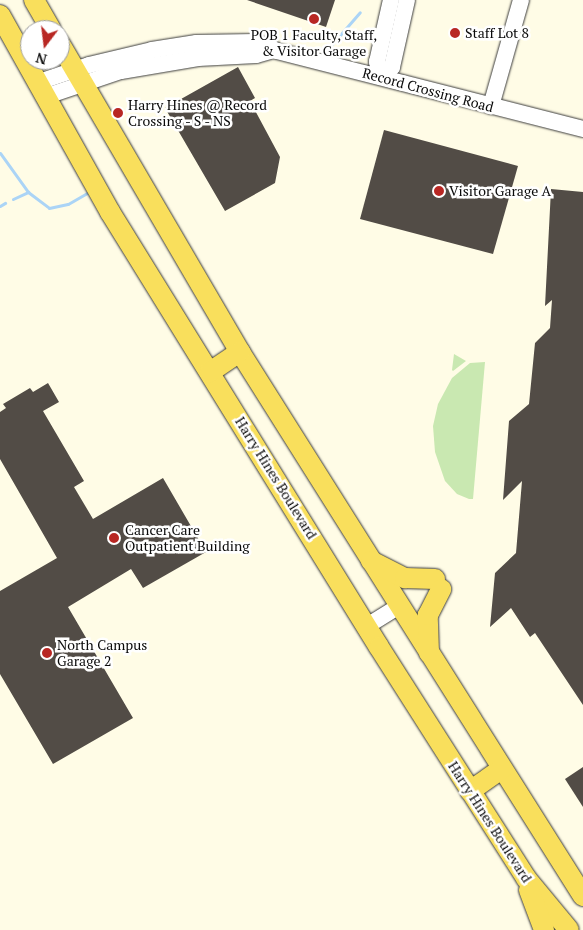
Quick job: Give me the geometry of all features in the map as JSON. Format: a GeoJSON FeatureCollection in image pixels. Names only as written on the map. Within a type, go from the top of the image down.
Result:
{"type":"FeatureCollection","features":[{"type":"Feature","properties":{"kind":"main road"},"geometry":{"type":"LineString","coordinates":[[34,0],[46,20]]}},
{"type":"Feature","properties":{"kind":"main road","name":"Harry Hines Boulevard"},"geometry":{"type":"LineString","coordinates":[[0,15],[40,90],[210,372],[367,626],[526,878],[569,930]]}},
{"type":"Feature","properties":{"kind":"main road"},"geometry":{"type":"LineString","coordinates":[[70,62],[240,352],[398,607],[583,896]]}},
{"type":"Feature","properties":{"kind":"main road"},"geometry":{"type":"LineString","coordinates":[[210,372],[240,352]]}},
{"type":"Feature","properties":{"kind":"main road"},"geometry":{"type":"LineString","coordinates":[[369,560],[405,578],[438,584],[428,616],[429,655]]}},
{"type":"Feature","properties":{"kind":"main road"},"geometry":{"type":"LineString","coordinates":[[470,791],[502,769]]}},
{"type":"Feature","properties":{"kind":"main road"},"geometry":{"type":"LineString","coordinates":[[526,878],[544,930]]}},
{"type":"Feature","properties":{"kind":"street"},"geometry":{"type":"LineString","coordinates":[[381,78],[377,62],[390,0]]}},
{"type":"Feature","properties":{"kind":"street"},"geometry":{"type":"LineString","coordinates":[[381,78],[392,67],[406,0]]}},
{"type":"Feature","properties":{"kind":"street"},"geometry":{"type":"LineString","coordinates":[[491,106],[520,0]]}},
{"type":"Feature","properties":{"kind":"street","name":"Record Crossing Road"},"geometry":{"type":"LineString","coordinates":[[40,90],[78,76],[214,56],[256,55],[273,50],[583,129]]}},
{"type":"Feature","properties":{"kind":"street"},"geometry":{"type":"LineString","coordinates":[[367,626],[398,607]]}},
{"type":"Feature","properties":{"kind":"green space"},"geometry":{"type":"Polygon","coordinates":[[[454,354],[466,361],[453,371],[452,370],[454,354]]]}},
{"type":"Feature","properties":{"kind":"green space"},"geometry":{"type":"Polygon","coordinates":[[[485,362],[473,499],[469,499],[457,494],[445,481],[435,452],[433,426],[438,404],[452,378],[470,363],[485,362]]]}},
{"type":"Feature","properties":{"kind":"building","name":"POB 1 Faculty, Staff, & Visitor Garage"},"geometry":{"type":"Polygon","coordinates":[[[247,0],[335,0],[326,27],[247,0]]]}},
{"type":"Feature","properties":{"kind":"building"},"geometry":{"type":"Polygon","coordinates":[[[238,67],[255,98],[250,101],[280,157],[275,183],[225,211],[165,108],[238,67]]]}},
{"type":"Feature","properties":{"kind":"building","name":"Visitor Garage A"},"geometry":{"type":"Polygon","coordinates":[[[384,130],[518,166],[493,254],[360,219],[384,130]]]}},
{"type":"Feature","properties":{"kind":"building"},"geometry":{"type":"Polygon","coordinates":[[[551,189],[583,192],[583,705],[535,633],[530,637],[511,608],[490,627],[495,573],[516,553],[522,481],[503,500],[509,421],[529,404],[535,343],[550,328],[552,300],[545,306],[551,189]]]}},
{"type":"Feature","properties":{"kind":"building"},"geometry":{"type":"Polygon","coordinates":[[[48,383],[59,402],[43,411],[84,481],[74,487],[93,519],[163,478],[206,552],[143,588],[131,569],[68,607],[133,718],[53,764],[0,674],[0,591],[57,558],[0,459],[0,412],[6,408],[3,404],[30,388],[33,392],[48,383]]]}},
{"type":"Feature","properties":{"kind":"building"},"geometry":{"type":"Polygon","coordinates":[[[583,767],[583,807],[565,779],[583,767]]]}},
{"type":"Feature","properties":{"kind":"waterway"},"geometry":{"type":"LineString","coordinates":[[327,50],[360,12]]}},
{"type":"Feature","properties":{"kind":"waterway"},"geometry":{"type":"LineString","coordinates":[[0,153],[28,192]]}},
{"type":"Feature","properties":{"kind":"waterway"},"geometry":{"type":"LineString","coordinates":[[13,199],[28,192],[49,208],[68,204],[87,193]]}},
{"type":"Feature","properties":{"kind":"waterway"},"geometry":{"type":"LineString","coordinates":[[0,206],[5,203]]}},
{"type":"Feature","properties":{"kind":"place","name":"POB 1 Faculty, Staff, & Visitor Garage"},"geometry":{"type":"Point","coordinates":[314,19]}},
{"type":"Feature","properties":{"kind":"place","name":"Staff Lot 8"},"geometry":{"type":"Point","coordinates":[455,33]}},
{"type":"Feature","properties":{"kind":"place","name":"Harry Hines @ Record Crossing - S - NS"},"geometry":{"type":"Point","coordinates":[118,113]}},
{"type":"Feature","properties":{"kind":"place","name":"Visitor Garage A"},"geometry":{"type":"Point","coordinates":[439,191]}},
{"type":"Feature","properties":{"kind":"place","name":"Cancer Care Outpatient Building"},"geometry":{"type":"Point","coordinates":[114,538]}},
{"type":"Feature","properties":{"kind":"place","name":"North Campus Garage 2"},"geometry":{"type":"Point","coordinates":[47,653]}}]}
